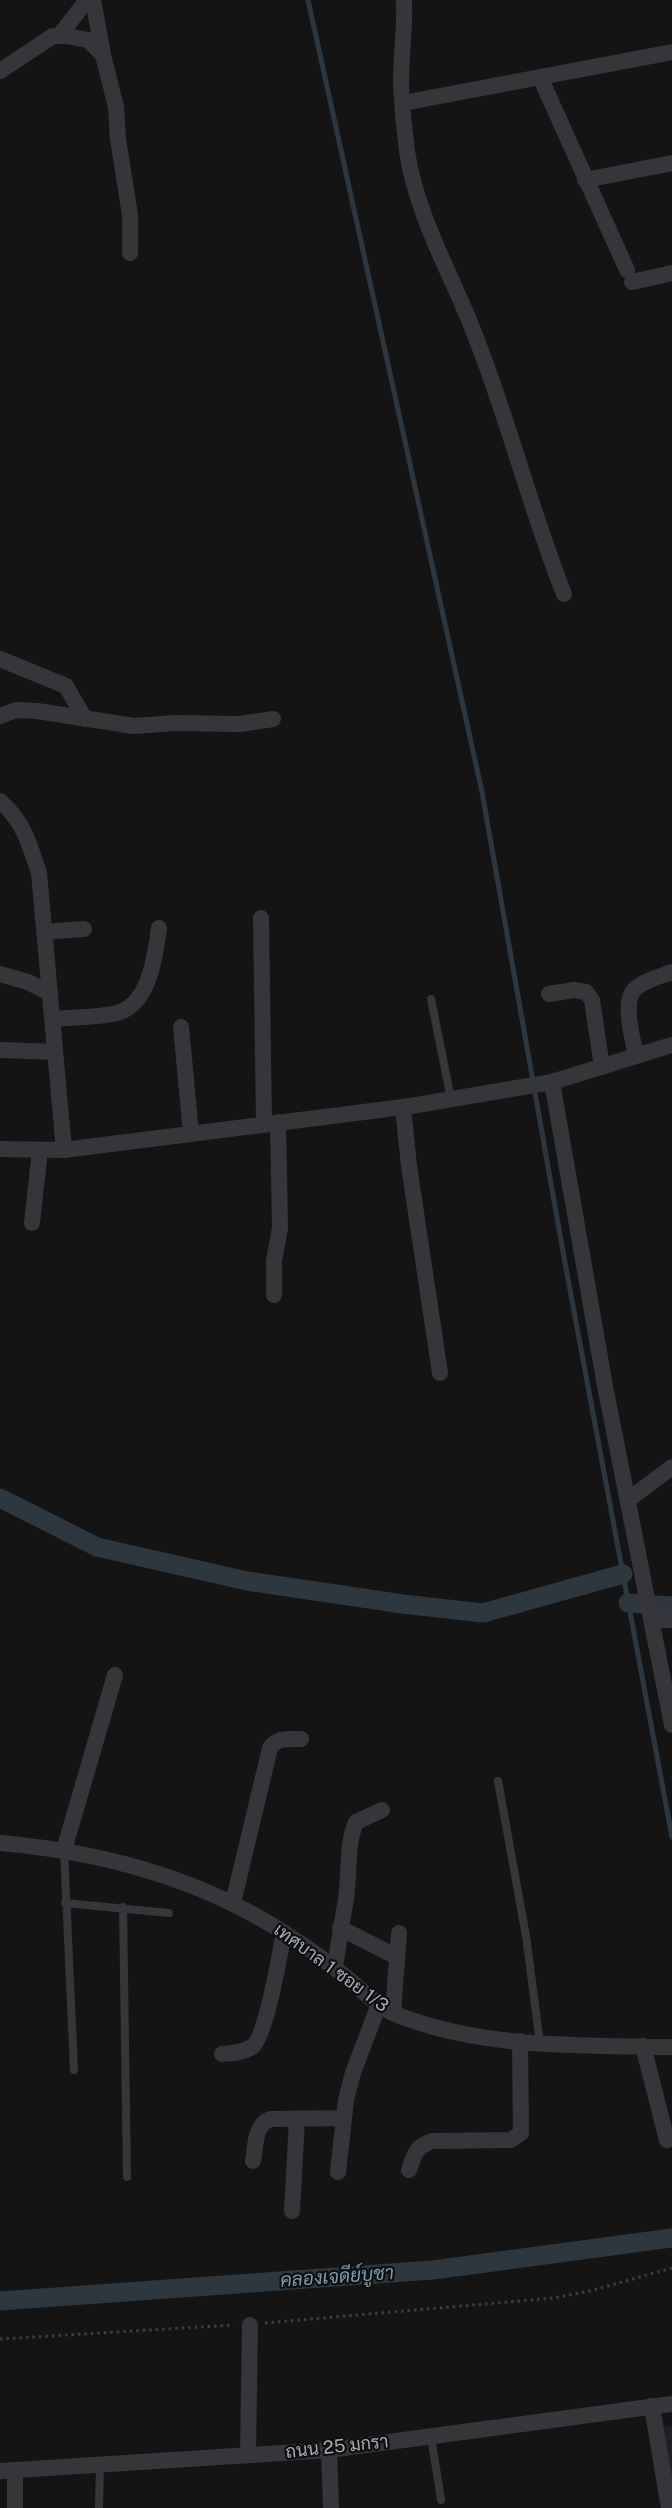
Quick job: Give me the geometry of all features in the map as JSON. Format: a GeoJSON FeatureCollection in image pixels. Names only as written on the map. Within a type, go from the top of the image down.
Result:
{"type":"FeatureCollection","features":[{"type":"Feature","properties":{"kind":"street"},"geometry":{"type":"LineString","coordinates":[[59,36],[86,0]]}},
{"type":"Feature","properties":{"kind":"street"},"geometry":{"type":"LineString","coordinates":[[93,0],[103,55],[116,107],[118,139],[130,215],[130,253]]}},
{"type":"Feature","properties":{"kind":"street"},"geometry":{"type":"LineString","coordinates":[[404,0],[403,103],[407,153],[419,200],[434,243],[471,326],[541,537],[564,594]]}},
{"type":"Feature","properties":{"kind":"street"},"geometry":{"type":"LineString","coordinates":[[0,71],[52,36],[88,40],[103,55]]}},
{"type":"Feature","properties":{"kind":"street"},"geometry":{"type":"LineString","coordinates":[[403,103],[672,52]]}},
{"type":"Feature","properties":{"kind":"street"},"geometry":{"type":"LineString","coordinates":[[540,77],[629,276],[672,273]]}},
{"type":"Feature","properties":{"kind":"street"},"geometry":{"type":"LineString","coordinates":[[585,180],[672,163]]}},
{"type":"Feature","properties":{"kind":"street"},"geometry":{"type":"LineString","coordinates":[[0,659],[66,686],[86,719]]}},
{"type":"Feature","properties":{"kind":"street"},"geometry":{"type":"LineString","coordinates":[[0,716],[16,710],[134,726],[175,722],[240,724],[273,719]]}},
{"type":"Feature","properties":{"kind":"street"},"geometry":{"type":"LineString","coordinates":[[0,801],[15,815],[30,844],[39,873],[64,1150]]}},
{"type":"Feature","properties":{"kind":"street"},"geometry":{"type":"LineString","coordinates":[[260,918],[271,1123],[280,1228],[274,1261],[274,1295]]}},
{"type":"Feature","properties":{"kind":"street"},"geometry":{"type":"LineString","coordinates":[[52,1019],[118,1013],[130,1005],[149,982],[159,928]]}},
{"type":"Feature","properties":{"kind":"street"},"geometry":{"type":"LineString","coordinates":[[44,932],[84,929]]}},
{"type":"Feature","properties":{"kind":"street"},"geometry":{"type":"LineString","coordinates":[[636,1056],[630,1021],[629,997],[636,988],[672,972]]}},
{"type":"Feature","properties":{"kind":"street"},"geometry":{"type":"LineString","coordinates":[[0,974],[28,982],[50,993]]}},
{"type":"Feature","properties":{"kind":"street"},"geometry":{"type":"LineString","coordinates":[[550,994],[574,990],[586,992],[592,1000],[602,1067]]}},
{"type":"Feature","properties":{"kind":"street"},"geometry":{"type":"LineString","coordinates":[[181,1027],[191,1133]]}},
{"type":"Feature","properties":{"kind":"street"},"geometry":{"type":"LineString","coordinates":[[0,1148],[64,1150],[402,1107],[549,1083],[672,1045]]}},
{"type":"Feature","properties":{"kind":"street"},"geometry":{"type":"LineString","coordinates":[[0,1050],[55,1052]]}},
{"type":"Feature","properties":{"kind":"street"},"geometry":{"type":"LineString","coordinates":[[549,1083],[605,1386],[672,1725]]}},
{"type":"Feature","properties":{"kind":"street"},"geometry":{"type":"LineString","coordinates":[[402,1107],[440,1373]]}},
{"type":"Feature","properties":{"kind":"street"},"geometry":{"type":"LineString","coordinates":[[32,1223],[40,1150]]}},
{"type":"Feature","properties":{"kind":"street"},"geometry":{"type":"LineString","coordinates":[[628,1500],[672,1467]]}},
{"type":"Feature","properties":{"kind":"street"},"geometry":{"type":"LineString","coordinates":[[649,1610],[672,1620]]}},
{"type":"Feature","properties":{"kind":"street"},"geometry":{"type":"LineString","coordinates":[[64,1850],[115,1675]]}},
{"type":"Feature","properties":{"kind":"street"},"geometry":{"type":"LineString","coordinates":[[233,1903],[270,1748],[274,1742],[283,1738],[301,1739]]}},
{"type":"Feature","properties":{"kind":"street"},"geometry":{"type":"LineString","coordinates":[[335,1968],[346,1898],[352,1833],[356,1822],[382,1810]]}},
{"type":"Feature","properties":{"kind":"street","name":"เทศบาล 1 ซอย 1/3"},"geometry":{"type":"LineString","coordinates":[[0,1843],[64,1850],[127,1866],[207,1891],[233,1903],[284,1932],[335,1968],[393,2013],[426,2025],[520,2042],[672,2047]]}},
{"type":"Feature","properties":{"kind":"street"},"geometry":{"type":"LineString","coordinates":[[340,1928],[397,1957]]}},
{"type":"Feature","properties":{"kind":"street"},"geometry":{"type":"LineString","coordinates":[[222,2054],[242,2052],[253,2046],[264,2026],[284,1932]]}},
{"type":"Feature","properties":{"kind":"street"},"geometry":{"type":"LineString","coordinates":[[393,2013],[399,1933]]}},
{"type":"Feature","properties":{"kind":"street"},"geometry":{"type":"LineString","coordinates":[[338,2172],[342,2118],[352,2073],[379,2004]]}},
{"type":"Feature","properties":{"kind":"street"},"geometry":{"type":"LineString","coordinates":[[409,2170],[414,2153],[423,2144],[434,2141],[512,2140],[518,2137],[521,2133],[520,2042]]}},
{"type":"Feature","properties":{"kind":"street"},"geometry":{"type":"LineString","coordinates":[[643,2046],[666,2140]]}},
{"type":"Feature","properties":{"kind":"street"},"geometry":{"type":"LineString","coordinates":[[292,2211],[297,2118]]}},
{"type":"Feature","properties":{"kind":"street"},"geometry":{"type":"LineString","coordinates":[[253,2162],[258,2130],[262,2123],[270,2119],[342,2118]]}},
{"type":"Feature","properties":{"kind":"street"},"geometry":{"type":"LineString","coordinates":[[248,2454],[250,2324]]}},
{"type":"Feature","properties":{"kind":"street","name":"ถนน 25 มกรา"},"geometry":{"type":"LineString","coordinates":[[8,2471],[329,2450],[672,2404]]}},
{"type":"Feature","properties":{"kind":"street"},"geometry":{"type":"LineString","coordinates":[[652,2406],[669,2508]]}},
{"type":"Feature","properties":{"kind":"street"},"geometry":{"type":"LineString","coordinates":[[329,2450],[331,2508]]}},
{"type":"Feature","properties":{"kind":"street"},"geometry":{"type":"LineString","coordinates":[[8,2471],[15,2508]]}},
{"type":"Feature","properties":{"kind":"lane"},"geometry":{"type":"LineString","coordinates":[[431,999],[451,1099]]}},
{"type":"Feature","properties":{"kind":"lane"},"geometry":{"type":"LineString","coordinates":[[498,1781],[526,1936],[540,2043]]}},
{"type":"Feature","properties":{"kind":"lane"},"geometry":{"type":"LineString","coordinates":[[64,1850],[74,2070]]}},
{"type":"Feature","properties":{"kind":"lane"},"geometry":{"type":"LineString","coordinates":[[66,1903],[123,1907],[169,1913]]}},
{"type":"Feature","properties":{"kind":"lane"},"geometry":{"type":"LineString","coordinates":[[123,1907],[127,2177]]}},
{"type":"Feature","properties":{"kind":"lane"},"geometry":{"type":"LineString","coordinates":[[431,2436],[441,2500]]}},
{"type":"Feature","properties":{"kind":"lane"},"geometry":{"type":"LineString","coordinates":[[99,2508],[100,2464]]}},
{"type":"Feature","properties":{"kind":"path"},"geometry":{"type":"LineString","coordinates":[[0,2339],[250,2324],[554,2298],[590,2291],[672,2268]]}},
{"type":"Feature","properties":{"kind":"shaded area"},"geometry":{"type":"Polygon","coordinates":[[[672,2426],[672,2492],[661,2427],[672,2426]]]}},
{"type":"Feature","properties":{"kind":"waterway"},"geometry":{"type":"LineString","coordinates":[[308,0],[482,792],[565,1263],[672,1837]]}},
{"type":"Feature","properties":{"kind":"waterway"},"geometry":{"type":"LineString","coordinates":[[0,1498],[97,1547],[247,1581],[403,1604],[483,1613],[623,1574]]}},
{"type":"Feature","properties":{"kind":"waterway"},"geometry":{"type":"LineString","coordinates":[[628,1603],[672,1606]]}},
{"type":"Feature","properties":{"kind":"waterway","name":"คลองเจดีย์บูชา"},"geometry":{"type":"LineString","coordinates":[[0,2301],[433,2270],[672,2238]]}}]}
